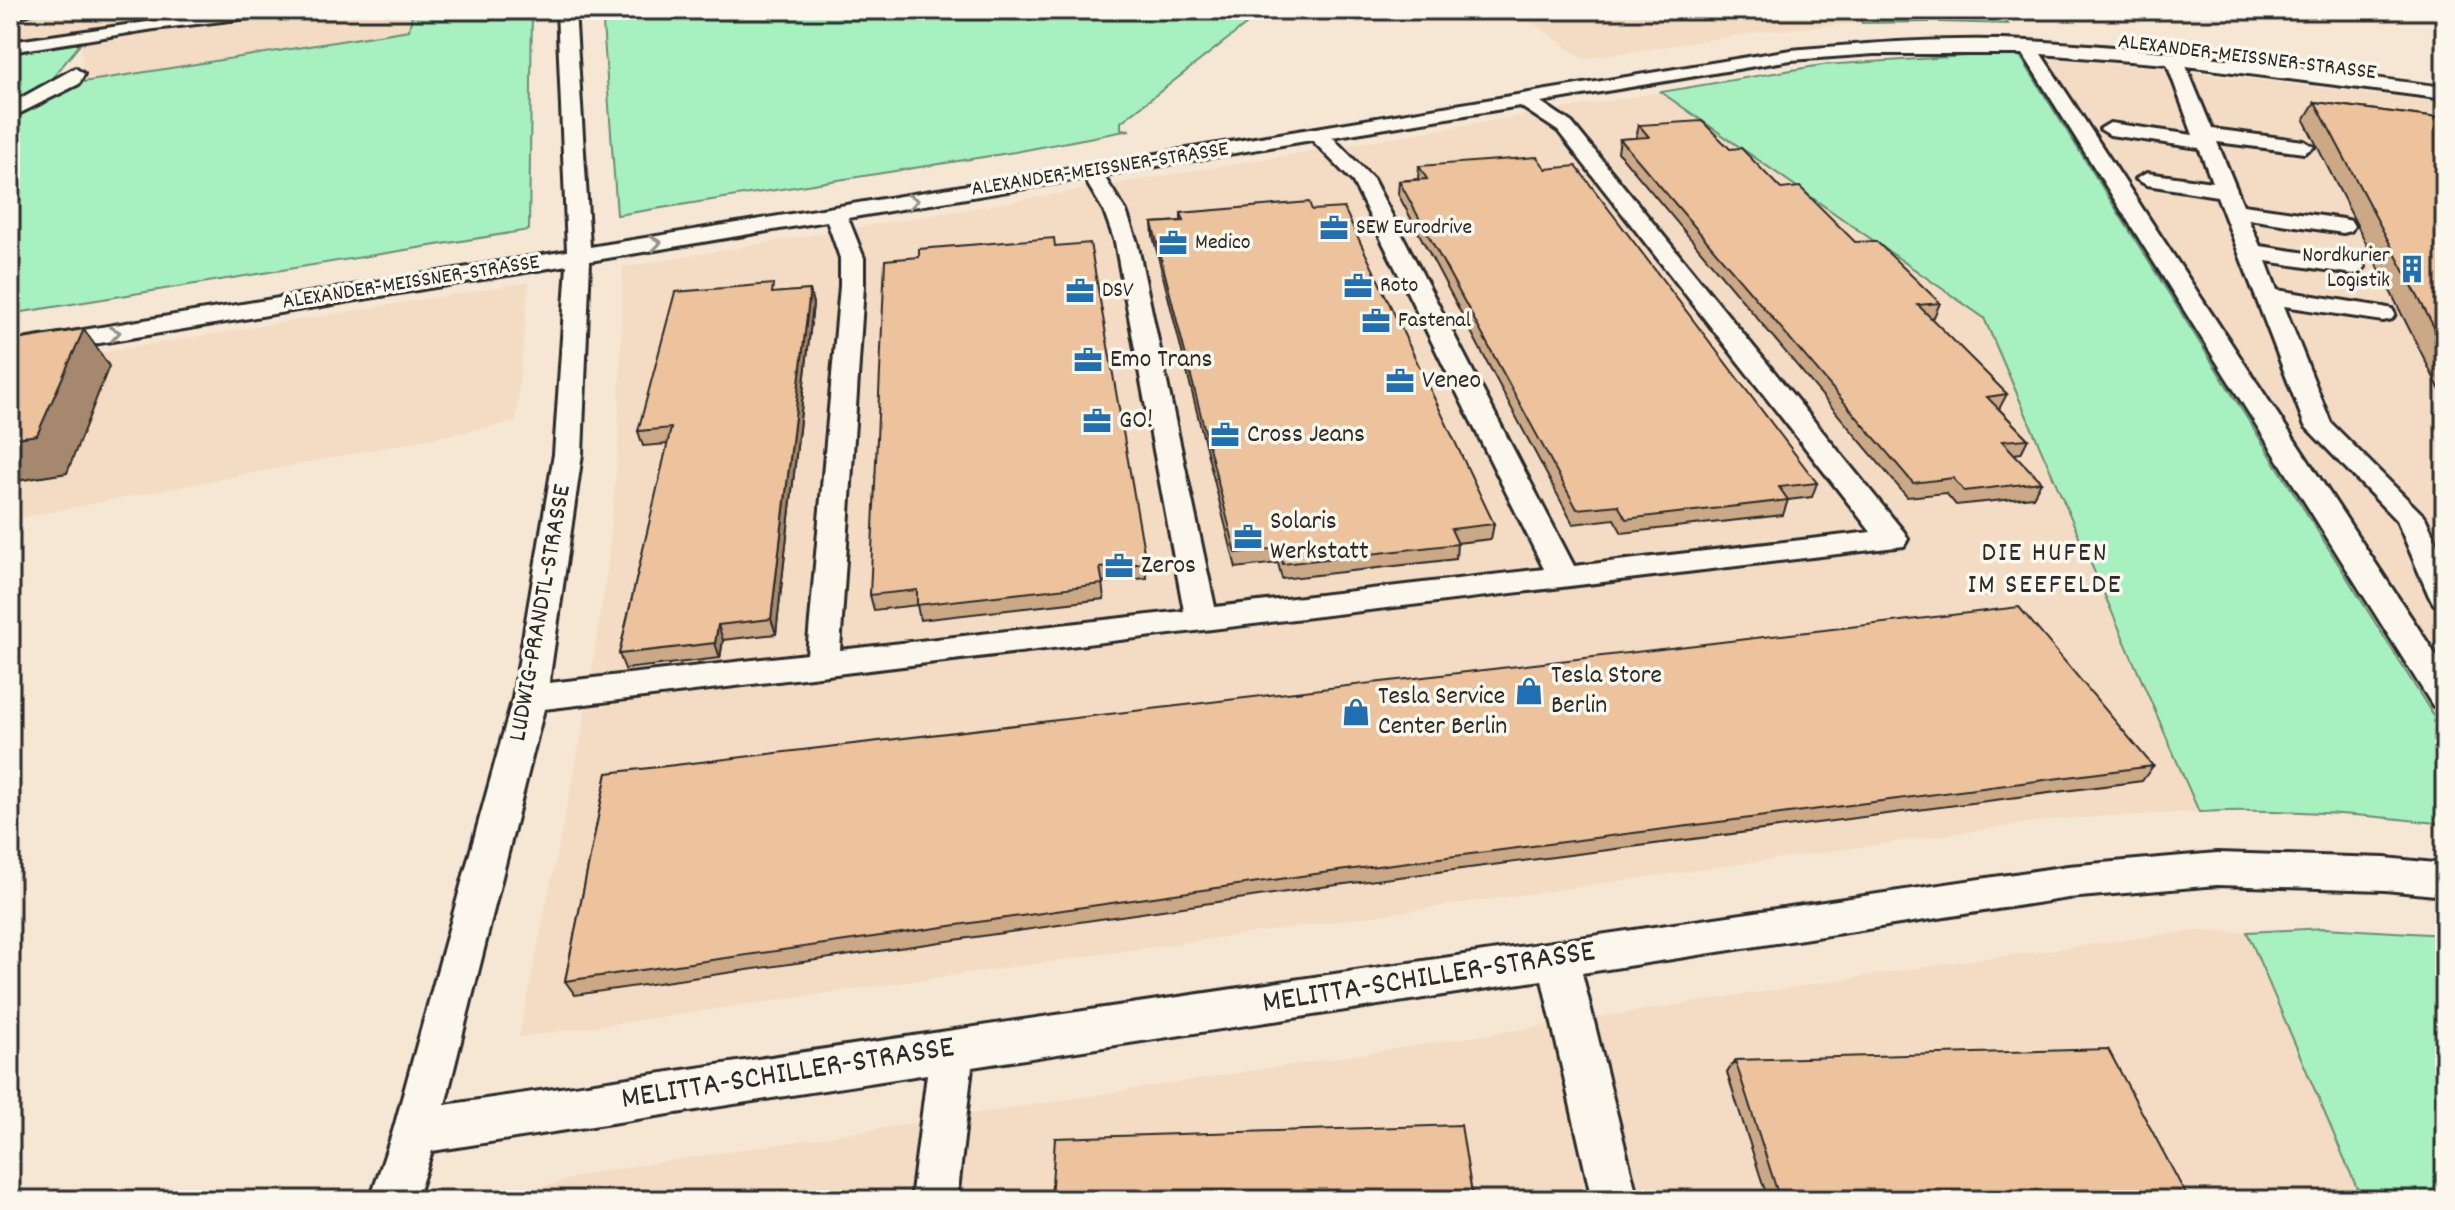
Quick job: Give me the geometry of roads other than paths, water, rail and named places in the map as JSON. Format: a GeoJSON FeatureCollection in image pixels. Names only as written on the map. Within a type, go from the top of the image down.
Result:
{"type":"FeatureCollection","features":[{"type":"Feature","properties":{"kind":"street"},"geometry":{"type":"LineString","coordinates":[[10,47],[154,24],[274,10]]}},
{"type":"Feature","properties":{"kind":"street","name":"LUDWIG-PRANDTL-STRASSE"},"geometry":{"type":"LineString","coordinates":[[393,1200],[416,1131],[530,698],[568,454],[579,246],[566,10]]}},
{"type":"Feature","properties":{"kind":"street","name":"ALEXANDER-MEISSNER-STRASSE"},"geometry":{"type":"LineString","coordinates":[[819,210],[1845,42],[1946,33],[2059,37],[2419,84],[2445,93]]}},
{"type":"Feature","properties":{"kind":"street","name":"ALEXANDER-MEISSNER-STRASSE"},"geometry":{"type":"LineString","coordinates":[[10,331],[1090,171],[1317,134],[1381,116],[1525,100],[1791,55],[1845,42],[2027,46],[2419,84],[2445,82]]}},
{"type":"Feature","properties":{"kind":"street"},"geometry":{"type":"LineString","coordinates":[[2027,46],[2445,697]]}},
{"type":"Feature","properties":{"kind":"street"},"geometry":{"type":"LineString","coordinates":[[2174,59],[2319,426],[2410,517],[2445,596]]}},
{"type":"Feature","properties":{"kind":"street"},"geometry":{"type":"LineString","coordinates":[[10,112],[72,80],[75,74]]}},
{"type":"Feature","properties":{"kind":"street"},"geometry":{"type":"LineString","coordinates":[[530,698],[1893,539],[1565,127],[1525,100]]}},
{"type":"Feature","properties":{"kind":"street"},"geometry":{"type":"LineString","coordinates":[[2103,108],[2204,136],[2288,130]]}},
{"type":"Feature","properties":{"kind":"street"},"geometry":{"type":"LineString","coordinates":[[2110,129],[2304,147]]}},
{"type":"Feature","properties":{"kind":"street"},"geometry":{"type":"LineString","coordinates":[[1317,134],[1362,179],[1564,577]]}},
{"type":"Feature","properties":{"kind":"street"},"geometry":{"type":"LineString","coordinates":[[2188,162],[2204,136]]}},
{"type":"Feature","properties":{"kind":"street"},"geometry":{"type":"LineString","coordinates":[[1090,171],[1115,211],[1126,242],[1202,620]]}},
{"type":"Feature","properties":{"kind":"street"},"geometry":{"type":"LineString","coordinates":[[2147,179],[2343,226]]}},
{"type":"Feature","properties":{"kind":"street"},"geometry":{"type":"LineString","coordinates":[[819,210],[852,258],[823,662]]}},
{"type":"Feature","properties":{"kind":"street","name":"ALEXANDER-MEISSNER-STRASSE"},"geometry":{"type":"LineString","coordinates":[[10,350],[579,246]]}},
{"type":"Feature","properties":{"kind":"street"},"geometry":{"type":"LineString","coordinates":[[2250,252],[2353,267]]}},
{"type":"Feature","properties":{"kind":"street"},"geometry":{"type":"LineString","coordinates":[[2267,296],[2383,314]]}},
{"type":"Feature","properties":{"kind":"street","name":"MELITTA-SCHILLER-STRASSE"},"geometry":{"type":"LineString","coordinates":[[416,1131],[2068,882],[2217,869],[2385,874],[2445,880]]}},
{"type":"Feature","properties":{"kind":"street"},"geometry":{"type":"LineString","coordinates":[[1558,960],[1615,1200]]}},
{"type":"Feature","properties":{"kind":"street"},"geometry":{"type":"LineString","coordinates":[[934,1200],[952,1051]]}},
{"type":"Feature","properties":{"kind":"place","name":"SEW Eurodrive"},"geometry":{"type":"Point","coordinates":[1334,228]}},
{"type":"Feature","properties":{"kind":"place","name":"Medico"},"geometry":{"type":"Point","coordinates":[1173,243]}},
{"type":"Feature","properties":{"kind":"place","name":"Nordkurier Logistik"},"geometry":{"type":"Point","coordinates":[2412,269]}},
{"type":"Feature","properties":{"kind":"place","name":"Roto"},"geometry":{"type":"Point","coordinates":[1358,286]}},
{"type":"Feature","properties":{"kind":"place","name":"DSV"},"geometry":{"type":"Point","coordinates":[1080,291]}},
{"type":"Feature","properties":{"kind":"place","name":"Fastenal"},"geometry":{"type":"Point","coordinates":[1376,321]}},
{"type":"Feature","properties":{"kind":"place","name":"Emo Trans"},"geometry":{"type":"Point","coordinates":[1088,360]}},
{"type":"Feature","properties":{"kind":"place","name":"Veneo"},"geometry":{"type":"Point","coordinates":[1400,381]}},
{"type":"Feature","properties":{"kind":"place","name":"GO!"},"geometry":{"type":"Point","coordinates":[1097,421]}},
{"type":"Feature","properties":{"kind":"place","name":"Cross Jeans"},"geometry":{"type":"Point","coordinates":[1225,435]}},
{"type":"Feature","properties":{"kind":"place","name":"Solaris Werkstatt"},"geometry":{"type":"Point","coordinates":[1248,537]}},
{"type":"Feature","properties":{"kind":"place","name":"Zeros"},"geometry":{"type":"Point","coordinates":[1119,566]}},
{"type":"Feature","properties":{"kind":"place","name":"Tesla Store Berlin"},"geometry":{"type":"Point","coordinates":[1529,691]}},
{"type":"Feature","properties":{"kind":"place","name":"Tesla Service Center Berlin"},"geometry":{"type":"Point","coordinates":[1356,712]}},
{"type":"Feature","properties":{"kind":"district","name":"DIE HUFEN IM SEEFELDE"},"geometry":{"type":"Point","coordinates":[2045,571]}}]}
